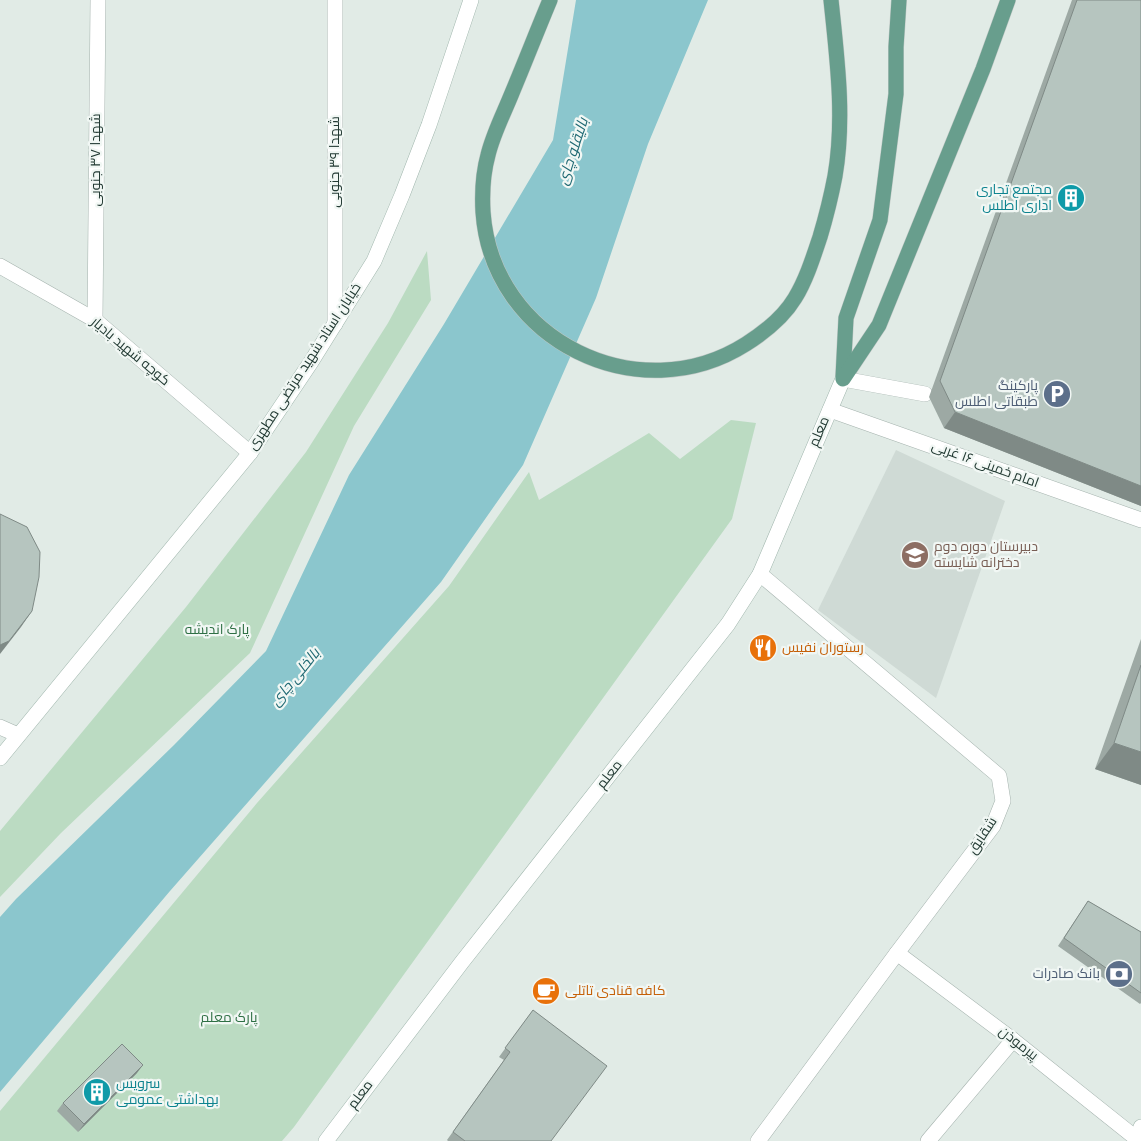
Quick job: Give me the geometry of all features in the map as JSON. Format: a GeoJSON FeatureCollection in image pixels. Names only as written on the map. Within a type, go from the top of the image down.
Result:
{"type":"FeatureCollection","features":[{"type":"Feature","properties":{"kind":"main road"},"geometry":{"type":"LineString","coordinates":[[550,0],[488,155],[483,185],[483,213],[488,243],[498,270],[512,296],[531,319],[554,339],[579,354],[606,364],[632,370],[658,371],[686,368],[712,361],[737,350],[759,336],[780,318],[794,300],[804,282],[827,212],[835,176],[839,137],[838,67],[831,0]]}},
{"type":"Feature","properties":{"kind":"main road"},"geometry":{"type":"LineString","coordinates":[[843,379],[846,318],[880,220],[896,94],[899,0]]}},
{"type":"Feature","properties":{"kind":"main road"},"geometry":{"type":"LineString","coordinates":[[843,379],[879,325],[1008,0]]}},
{"type":"Feature","properties":{"kind":"street","name":"شهدا ۳۷ جنوبی"},"geometry":{"type":"LineString","coordinates":[[95,320],[98,0]]}},
{"type":"Feature","properties":{"kind":"street","name":"شهدا ۳۹ جنوبی"},"geometry":{"type":"LineString","coordinates":[[335,0],[335,324]]}},
{"type":"Feature","properties":{"kind":"street","name":"خیابان استاد شهید مرتضی مطهری"},"geometry":{"type":"LineString","coordinates":[[0,758],[250,453],[276,417],[335,324],[374,261],[402,195],[429,125],[472,0]]}},
{"type":"Feature","properties":{"kind":"street","name":"کوچه شهید بادیار"},"geometry":{"type":"LineString","coordinates":[[0,266],[95,320],[250,453]]}},
{"type":"Feature","properties":{"kind":"street"},"geometry":{"type":"LineString","coordinates":[[843,379],[925,394]]}},
{"type":"Feature","properties":{"kind":"street","name":"معلم"},"geometry":{"type":"LineString","coordinates":[[326,1141],[462,962],[728,624],[760,574],[843,379]]}},
{"type":"Feature","properties":{"kind":"street","name":"امام خمینی ۱۶ غربی"},"geometry":{"type":"LineString","coordinates":[[830,410],[1141,520]]}},
{"type":"Feature","properties":{"kind":"street","name":"شقایق"},"geometry":{"type":"LineString","coordinates":[[758,1141],[993,826],[1004,801],[999,776],[760,574]]}},
{"type":"Feature","properties":{"kind":"street"},"geometry":{"type":"LineString","coordinates":[[0,727],[18,734]]}},
{"type":"Feature","properties":{"kind":"street","name":"پیرموذن"},"geometry":{"type":"LineString","coordinates":[[897,953],[1138,1136]]}},
{"type":"Feature","properties":{"kind":"street"},"geometry":{"type":"LineString","coordinates":[[928,1141],[1013,1040]]}},
{"type":"Feature","properties":{"kind":"shaded area","name":"دبیرستان دوره دوم دخترانه شایسته"},"geometry":{"type":"Polygon","coordinates":[[[896,450],[1005,501],[936,698],[818,610],[896,450]]]}},
{"type":"Feature","properties":{"kind":"green space","name":"پارک اندیشه"},"geometry":{"type":"Polygon","coordinates":[[[427,251],[431,300],[354,426],[250,653],[61,833],[0,897],[0,831],[186,607],[306,452],[388,323],[427,251]]]}},
{"type":"Feature","properties":{"kind":"green space","name":"پارک معلم"},"geometry":{"type":"Polygon","coordinates":[[[731,420],[756,423],[732,519],[294,1127],[282,1141],[0,1141],[0,1111],[257,803],[449,586],[529,472],[539,500],[649,433],[680,459],[731,420]]]}},
{"type":"Feature","properties":{"kind":"water"},"geometry":{"type":"Polygon","coordinates":[[[576,0],[708,0],[648,144],[596,298],[523,465],[441,582],[170,891],[0,1092],[0,917],[266,651],[349,475],[444,324],[553,140],[576,0]]]}},
{"type":"Feature","properties":{"kind":"building","name":"مجتمع تجاری اداری اطلس"},"geometry":{"type":"Polygon","coordinates":[[[1077,0],[1141,0],[1141,486],[955,412],[940,381],[1077,0]]]}},
{"type":"Feature","properties":{"kind":"building"},"geometry":{"type":"Polygon","coordinates":[[[0,514],[27,527],[40,552],[39,577],[32,611],[9,641],[0,645],[0,514]]]}},
{"type":"Feature","properties":{"kind":"building"},"geometry":{"type":"Polygon","coordinates":[[[1141,665],[1141,752],[1114,743],[1141,665]]]}},
{"type":"Feature","properties":{"kind":"building","name":"بانک صادرات"},"geometry":{"type":"Polygon","coordinates":[[[1088,901],[1141,932],[1141,993],[1064,938],[1088,901]]]}},
{"type":"Feature","properties":{"kind":"building"},"geometry":{"type":"Polygon","coordinates":[[[533,1010],[607,1066],[551,1141],[465,1141],[453,1132],[510,1052],[505,1048],[533,1010]]]}},
{"type":"Feature","properties":{"kind":"building","name":"سرویس بهداشتی عمومی"},"geometry":{"type":"Polygon","coordinates":[[[122,1044],[143,1065],[84,1124],[63,1103],[122,1044]]]}},
{"type":"Feature","properties":{"kind":"place","name":"مجتمع تجاری اداری اطلس"},"geometry":{"type":"Point","coordinates":[1071,198]}},
{"type":"Feature","properties":{"kind":"place","name":"پارکینگ طبقاتی اطلس"},"geometry":{"type":"Point","coordinates":[1057,394]}},
{"type":"Feature","properties":{"kind":"place","name":"دبیرستان دوره دوم دخترانه شایسته"},"geometry":{"type":"Point","coordinates":[915,555]}},
{"type":"Feature","properties":{"kind":"place","name":"رستوران نفیس"},"geometry":{"type":"Point","coordinates":[763,648]}},
{"type":"Feature","properties":{"kind":"place","name":"بانک صادرات"},"geometry":{"type":"Point","coordinates":[1119,974]}},
{"type":"Feature","properties":{"kind":"place","name":"کافه قنادی تاتلی"},"geometry":{"type":"Point","coordinates":[546,991]}},
{"type":"Feature","properties":{"kind":"place","name":"سرویس بهداشتی عمومی"},"geometry":{"type":"Point","coordinates":[97,1092]}},
{"type":"Feature","properties":{"kind":"water label","name":"بالیقلو چای"},"geometry":{"type":"Point","coordinates":[574,152]}},
{"type":"Feature","properties":{"kind":"water label","name":"بالخلی چای"},"geometry":{"type":"Point","coordinates":[296,678]}}]}
